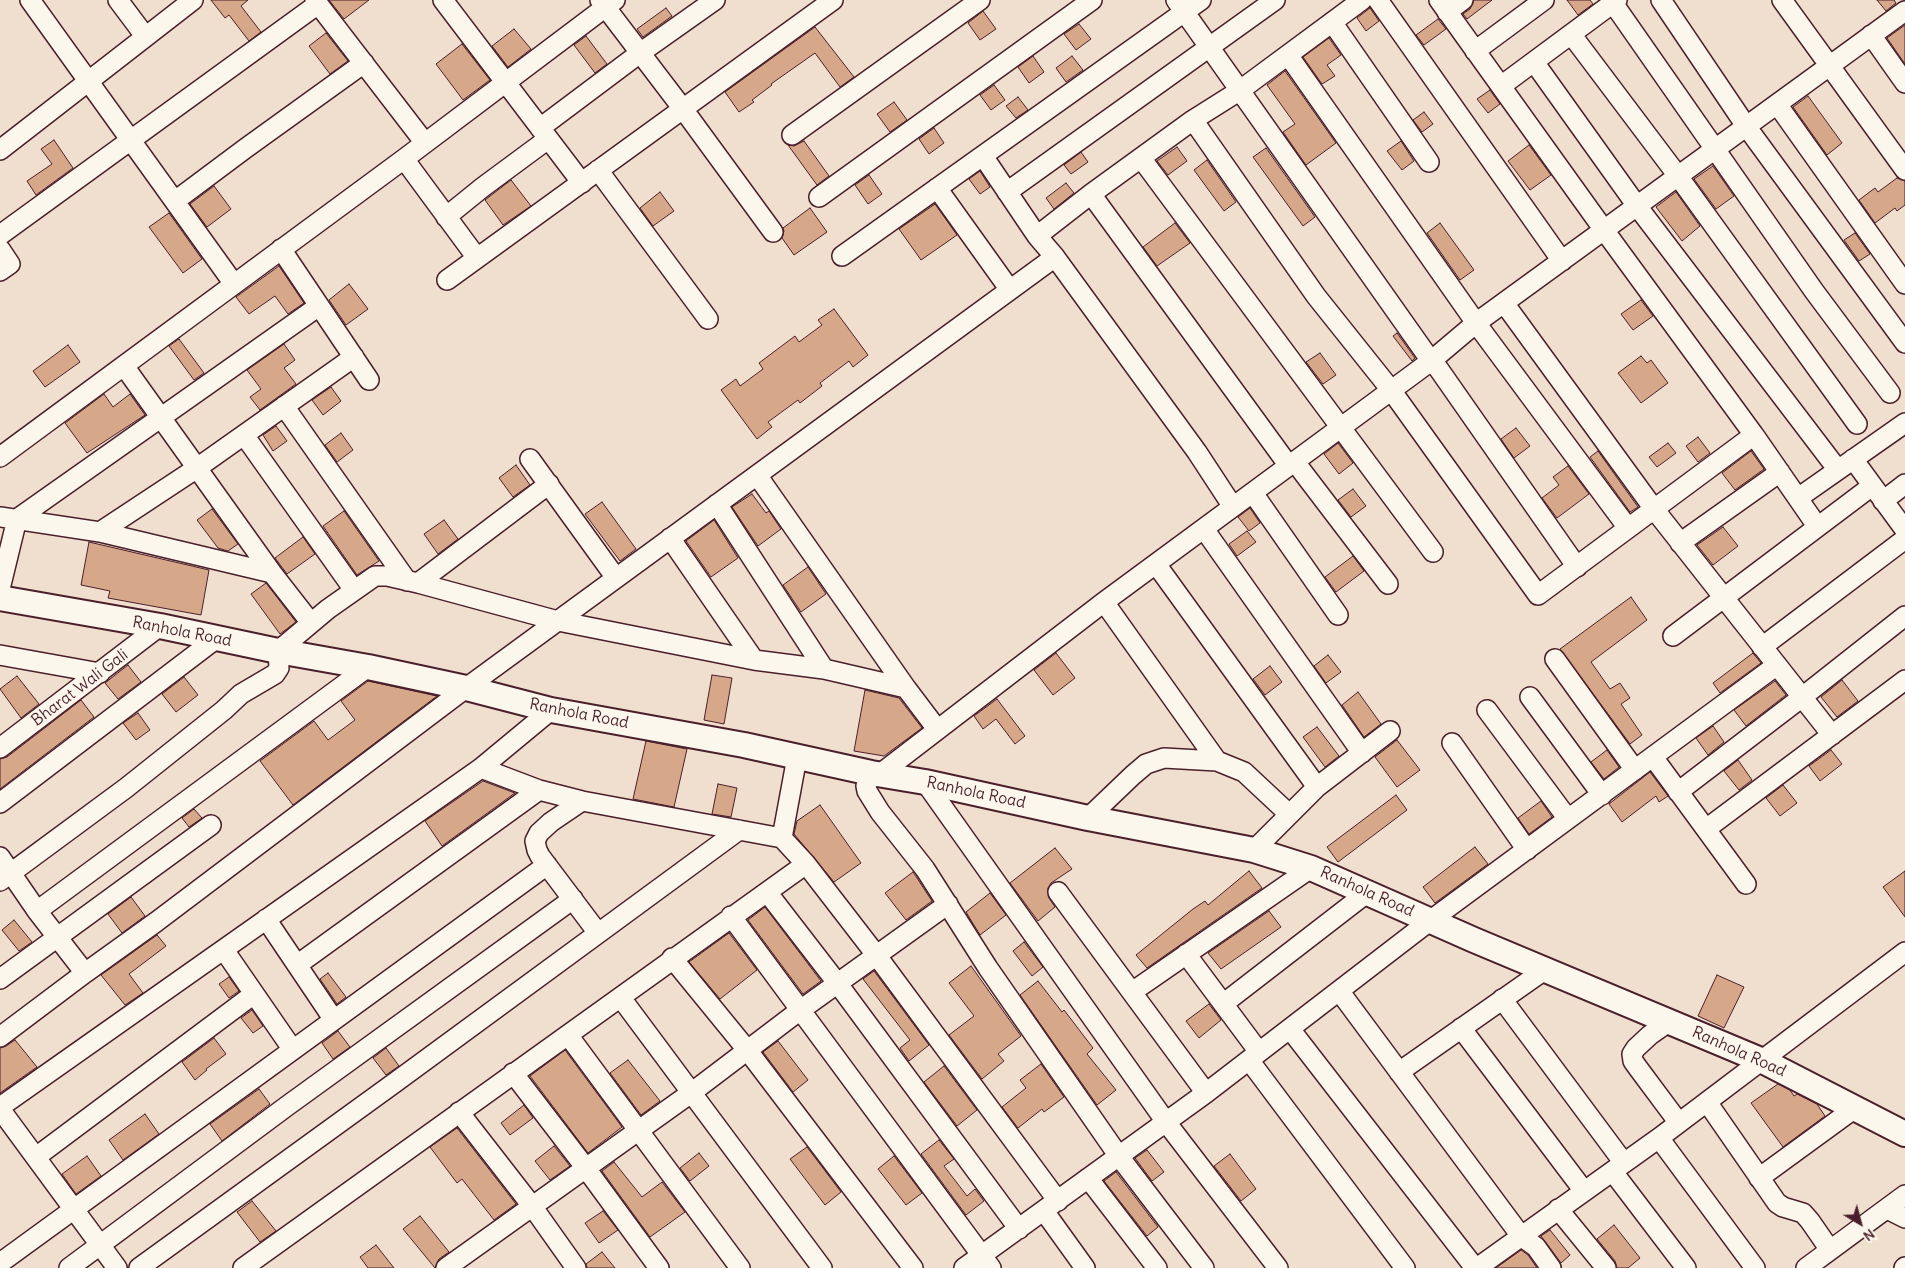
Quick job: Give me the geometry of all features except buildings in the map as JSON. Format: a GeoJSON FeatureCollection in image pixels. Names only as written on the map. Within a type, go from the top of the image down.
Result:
{"type":"FeatureCollection","features":[{"type":"Feature","properties":{"kind":"street"},"geometry":{"type":"LineString","coordinates":[[30,0],[234,284]]}},
{"type":"Feature","properties":{"kind":"street"},"geometry":{"type":"LineString","coordinates":[[118,0],[145,36]]}},
{"type":"Feature","properties":{"kind":"street"},"geometry":{"type":"LineString","coordinates":[[0,150],[193,0]]}},
{"type":"Feature","properties":{"kind":"street"},"geometry":{"type":"LineString","coordinates":[[443,0],[582,183]]}},
{"type":"Feature","properties":{"kind":"street"},"geometry":{"type":"LineString","coordinates":[[446,217],[640,53],[716,0]]}},
{"type":"Feature","properties":{"kind":"street"},"geometry":{"type":"LineString","coordinates":[[447,280],[833,0]]}},
{"type":"Feature","properties":{"kind":"street"},"geometry":{"type":"LineString","coordinates":[[792,136],[980,0]]}},
{"type":"Feature","properties":{"kind":"street"},"geometry":{"type":"LineString","coordinates":[[819,197],[1092,0]]}},
{"type":"Feature","properties":{"kind":"street"},"geometry":{"type":"LineString","coordinates":[[842,256],[983,156],[1180,6],[1202,0]]}},
{"type":"Feature","properties":{"kind":"street"},"geometry":{"type":"LineString","coordinates":[[1008,192],[1275,0]]}},
{"type":"Feature","properties":{"kind":"street"},"geometry":{"type":"LineString","coordinates":[[1037,236],[1192,120],[1239,91],[1362,0]]}},
{"type":"Feature","properties":{"kind":"street"},"geometry":{"type":"LineString","coordinates":[[1378,0],[1562,260]]}},
{"type":"Feature","properties":{"kind":"street"},"geometry":{"type":"LineString","coordinates":[[1463,0],[1443,6],[1754,435],[1817,526]]}},
{"type":"Feature","properties":{"kind":"street"},"geometry":{"type":"LineString","coordinates":[[1476,51],[1544,0]]}},
{"type":"Feature","properties":{"kind":"street"},"geometry":{"type":"LineString","coordinates":[[1662,0],[1746,126],[1905,343]]}},
{"type":"Feature","properties":{"kind":"street"},"geometry":{"type":"LineString","coordinates":[[1782,0],[1905,170]]}},
{"type":"Feature","properties":{"kind":"street"},"geometry":{"type":"LineString","coordinates":[[0,235],[316,2],[425,143]]}},
{"type":"Feature","properties":{"kind":"street"},"geometry":{"type":"LineString","coordinates":[[0,457],[404,159],[505,83],[607,2],[640,53],[684,109],[773,232]]}},
{"type":"Feature","properties":{"kind":"street"},"geometry":{"type":"LineString","coordinates":[[1501,86],[1615,2],[1714,150],[1890,393]]}},
{"type":"Feature","properties":{"kind":"street"},"geometry":{"type":"LineString","coordinates":[[1180,6],[1577,567]]}},
{"type":"Feature","properties":{"kind":"street"},"geometry":{"type":"LineString","coordinates":[[1204,1268],[1118,1155],[988,968],[924,869],[867,791],[866,786],[876,774],[1104,602],[1431,361],[1504,302],[1905,11]]}},
{"type":"Feature","properties":{"kind":"street"},"geometry":{"type":"LineString","coordinates":[[1332,22],[1429,162]]}},
{"type":"Feature","properties":{"kind":"street"},"geometry":{"type":"LineString","coordinates":[[1571,34],[1678,176],[1856,424]]}},
{"type":"Feature","properties":{"kind":"street"},"geometry":{"type":"LineString","coordinates":[[1871,35],[1905,83]]}},
{"type":"Feature","properties":{"kind":"street"},"geometry":{"type":"LineString","coordinates":[[1288,55],[1476,323],[1628,528]]}},
{"type":"Feature","properties":{"kind":"street"},"geometry":{"type":"LineString","coordinates":[[1534,62],[1637,206],[1845,465],[1877,494],[1905,530]]}},
{"type":"Feature","properties":{"kind":"street"},"geometry":{"type":"LineString","coordinates":[[175,201],[364,63]]}},
{"type":"Feature","properties":{"kind":"street"},"geometry":{"type":"LineString","coordinates":[[1777,104],[1905,284]]}},
{"type":"Feature","properties":{"kind":"street"},"geometry":{"type":"LineString","coordinates":[[1192,120],[1316,296],[1391,390],[1538,595],[1754,435]]}},
{"type":"Feature","properties":{"kind":"street"},"geometry":{"type":"LineString","coordinates":[[983,156],[1037,236],[1055,257],[1197,452],[1233,507]]}},
{"type":"Feature","properties":{"kind":"street"},"geometry":{"type":"LineString","coordinates":[[1141,158],[1433,552]]}},
{"type":"Feature","properties":{"kind":"street"},"geometry":{"type":"LineString","coordinates":[[404,159],[477,258]]}},
{"type":"Feature","properties":{"kind":"street"},"geometry":{"type":"LineString","coordinates":[[598,170],[708,319]]}},
{"type":"Feature","properties":{"kind":"street"},"geometry":{"type":"LineString","coordinates":[[937,188],[1010,290]]}},
{"type":"Feature","properties":{"kind":"street"},"geometry":{"type":"LineString","coordinates":[[1091,194],[1292,464],[1388,584]]}},
{"type":"Feature","properties":{"kind":"street"},"geometry":{"type":"LineString","coordinates":[[281,249],[369,380]]}},
{"type":"Feature","properties":{"kind":"street"},"geometry":{"type":"LineString","coordinates":[[0,250],[10,264],[0,271]]}},
{"type":"Feature","properties":{"kind":"street"},"geometry":{"type":"LineString","coordinates":[[0,1037],[466,688],[1055,257]]}},
{"type":"Feature","properties":{"kind":"street"},"geometry":{"type":"LineString","coordinates":[[1504,302],[1654,509],[1832,735]]}},
{"type":"Feature","properties":{"kind":"street"},"geometry":{"type":"LineString","coordinates":[[0,589],[8,518],[160,417],[319,306]]}},
{"type":"Feature","properties":{"kind":"street"},"geometry":{"type":"LineString","coordinates":[[100,532],[197,468],[354,357]]}},
{"type":"Feature","properties":{"kind":"street"},"geometry":{"type":"LineString","coordinates":[[124,366],[272,573],[311,623]]}},
{"type":"Feature","properties":{"kind":"street"},"geometry":{"type":"LineString","coordinates":[[284,406],[412,582]]}},
{"type":"Feature","properties":{"kind":"street"},"geometry":{"type":"LineString","coordinates":[[1798,498],[1905,423]]}},
{"type":"Feature","properties":{"kind":"street"},"geometry":{"type":"LineString","coordinates":[[244,435],[354,590]]}},
{"type":"Feature","properties":{"kind":"street"},"geometry":{"type":"LineString","coordinates":[[530,458],[616,578]]}},
{"type":"Feature","properties":{"kind":"street"},"geometry":{"type":"LineString","coordinates":[[1680,543],[1780,472]]}},
{"type":"Feature","properties":{"kind":"street"},"geometry":{"type":"LineString","coordinates":[[757,475],[906,688],[937,729]]}},
{"type":"Feature","properties":{"kind":"street"},"geometry":{"type":"LineString","coordinates":[[412,582],[549,484]]}},
{"type":"Feature","properties":{"kind":"street"},"geometry":{"type":"LineString","coordinates":[[1673,636],[1817,526],[1877,494],[1905,484]]}},
{"type":"Feature","properties":{"kind":"street"},"geometry":{"type":"LineString","coordinates":[[1253,492],[1338,615]]}},
{"type":"Feature","properties":{"kind":"street"},"geometry":{"type":"LineString","coordinates":[[717,504],[824,669]]}},
{"type":"Feature","properties":{"kind":"street"},"geometry":{"type":"LineString","coordinates":[[8,518],[100,532],[272,573]]}},
{"type":"Feature","properties":{"kind":"street"},"geometry":{"type":"LineString","coordinates":[[1204,529],[1362,753]]}},
{"type":"Feature","properties":{"kind":"street"},"geometry":{"type":"LineString","coordinates":[[670,538],[754,660]]}},
{"type":"Feature","properties":{"kind":"street"},"geometry":{"type":"LineString","coordinates":[[1762,647],[1905,539]]}},
{"type":"Feature","properties":{"kind":"street"},"geometry":{"type":"LineString","coordinates":[[1156,564],[1317,788]]}},
{"type":"Feature","properties":{"kind":"street"},"geometry":{"type":"LineString","coordinates":[[6,877],[126,788],[250,688],[275,674],[278,668],[278,651],[354,590],[376,576],[387,576],[412,582],[558,621],[754,660],[824,669],[906,688]]}},
{"type":"Feature","properties":{"kind":"street","name":"Ranhola Road"},"geometry":{"type":"LineString","coordinates":[[0,598],[160,626],[278,651],[368,667],[466,688],[551,710],[744,745],[1088,818],[1254,850],[1311,868],[1474,940],[1763,1061],[1905,1134]]}},
{"type":"Feature","properties":{"kind":"street"},"geometry":{"type":"LineString","coordinates":[[1104,602],[1217,761]]}},
{"type":"Feature","properties":{"kind":"street"},"geometry":{"type":"LineString","coordinates":[[1678,792],[1802,698],[1905,616]]}},
{"type":"Feature","properties":{"kind":"street","name":"Bharat Wali Gali"},"geometry":{"type":"LineString","coordinates":[[0,748],[160,626]]}},
{"type":"Feature","properties":{"kind":"street"},"geometry":{"type":"LineString","coordinates":[[0,803],[218,638]]}},
{"type":"Feature","properties":{"kind":"street"},"geometry":{"type":"LineString","coordinates":[[0,655],[100,673]]}},
{"type":"Feature","properties":{"kind":"street"},"geometry":{"type":"LineString","coordinates":[[1555,659],[1635,770]]}},
{"type":"Feature","properties":{"kind":"street"},"geometry":{"type":"LineString","coordinates":[[964,1268],[986,1262],[1019,1229],[1118,1155],[1206,1093],[1340,992],[1431,920],[1776,665]]}},
{"type":"Feature","properties":{"kind":"street"},"geometry":{"type":"LineString","coordinates":[[37,911],[368,667]]}},
{"type":"Feature","properties":{"kind":"street"},"geometry":{"type":"LineString","coordinates":[[1706,829],[1905,680]]}},
{"type":"Feature","properties":{"kind":"street"},"geometry":{"type":"LineString","coordinates":[[1530,697],[1602,794]]}},
{"type":"Feature","properties":{"kind":"street"},"geometry":{"type":"LineString","coordinates":[[117,1268],[0,1108],[162,991],[224,950],[481,768],[551,710]]}},
{"type":"Feature","properties":{"kind":"street"},"geometry":{"type":"LineString","coordinates":[[1487,710],[1568,819]]}},
{"type":"Feature","properties":{"kind":"street"},"geometry":{"type":"LineString","coordinates":[[1254,850],[1317,788],[1390,731]]}},
{"type":"Feature","properties":{"kind":"street"},"geometry":{"type":"LineString","coordinates":[[1452,743],[1527,850]]}},
{"type":"Feature","properties":{"kind":"street"},"geometry":{"type":"LineString","coordinates":[[782,838],[797,757]]}},
{"type":"Feature","properties":{"kind":"street"},"geometry":{"type":"LineString","coordinates":[[1653,757],[1746,884]]}},
{"type":"Feature","properties":{"kind":"street"},"geometry":{"type":"LineString","coordinates":[[1088,818],[1146,764],[1164,758],[1217,761],[1244,772],[1289,814]]}},
{"type":"Feature","properties":{"kind":"street"},"geometry":{"type":"LineString","coordinates":[[481,768],[539,790],[582,801],[782,838],[806,864],[877,956],[1051,1206],[1085,1268]]}},
{"type":"Feature","properties":{"kind":"street"},"geometry":{"type":"LineString","coordinates":[[925,782],[1166,1122],[1278,1268]]}},
{"type":"Feature","properties":{"kind":"street"},"geometry":{"type":"LineString","coordinates":[[297,966],[539,790]]}},
{"type":"Feature","properties":{"kind":"street"},"geometry":{"type":"LineString","coordinates":[[582,801],[550,822],[539,833],[535,842],[537,850],[547,865],[598,933]]}},
{"type":"Feature","properties":{"kind":"street"},"geometry":{"type":"LineString","coordinates":[[0,979],[211,825]]}},
{"type":"Feature","properties":{"kind":"street"},"geometry":{"type":"LineString","coordinates":[[139,1268],[739,830]]}},
{"type":"Feature","properties":{"kind":"street"},"geometry":{"type":"LineString","coordinates":[[0,857],[6,877],[37,911],[85,973]]}},
{"type":"Feature","properties":{"kind":"street"},"geometry":{"type":"LineString","coordinates":[[243,1268],[513,1073],[621,998],[672,958],[806,864]]}},
{"type":"Feature","properties":{"kind":"street"},"geometry":{"type":"LineString","coordinates":[[0,1262],[547,865]]}},
{"type":"Feature","properties":{"kind":"street"},"geometry":{"type":"LineString","coordinates":[[1132,992],[1311,868]]}},
{"type":"Feature","properties":{"kind":"street"},"geometry":{"type":"LineString","coordinates":[[767,892],[838,984],[1019,1229]]}},
{"type":"Feature","properties":{"kind":"street"},"geometry":{"type":"LineString","coordinates":[[1058,892],[1206,1093]]}},
{"type":"Feature","properties":{"kind":"street"},"geometry":{"type":"LineString","coordinates":[[1223,1004],[1368,892]]}},
{"type":"Feature","properties":{"kind":"street"},"geometry":{"type":"LineString","coordinates":[[70,1268],[287,1106],[572,899]]}},
{"type":"Feature","properties":{"kind":"street"},"geometry":{"type":"LineString","coordinates":[[446,1268],[638,1129],[691,1093],[799,1011],[948,904]]}},
{"type":"Feature","properties":{"kind":"street"},"geometry":{"type":"LineString","coordinates":[[731,916],[799,1011],[843,1066],[986,1262]]}},
{"type":"Feature","properties":{"kind":"street"},"geometry":{"type":"LineString","coordinates":[[266,919],[334,1020]]}},
{"type":"Feature","properties":{"kind":"street"},"geometry":{"type":"LineString","coordinates":[[224,950],[293,1050]]}},
{"type":"Feature","properties":{"kind":"street"},"geometry":{"type":"LineString","coordinates":[[1290,1029],[1476,1268],[1660,1138],[1905,952]]}},
{"type":"Feature","properties":{"kind":"street"},"geometry":{"type":"LineString","coordinates":[[1186,954],[1223,1004],[1254,1056],[1405,1268]]}},
{"type":"Feature","properties":{"kind":"street"},"geometry":{"type":"LineString","coordinates":[[672,958],[748,1051],[913,1268]]}},
{"type":"Feature","properties":{"kind":"street"},"geometry":{"type":"LineString","coordinates":[[1399,1072],[1546,969]]}},
{"type":"Feature","properties":{"kind":"street"},"geometry":{"type":"LineString","coordinates":[[1340,992],[1521,1236],[1536,1247],[1551,1268]]}},
{"type":"Feature","properties":{"kind":"street"},"geometry":{"type":"LineString","coordinates":[[36,1157],[254,994]]}},
{"type":"Feature","properties":{"kind":"street"},"geometry":{"type":"LineString","coordinates":[[621,998],[822,1268]]}},
{"type":"Feature","properties":{"kind":"street"},"geometry":{"type":"LineString","coordinates":[[1502,999],[1686,1268]]}},
{"type":"Feature","properties":{"kind":"street"},"geometry":{"type":"LineString","coordinates":[[1670,1021],[1650,1035],[1632,1054],[1633,1061],[1679,1123]]}},
{"type":"Feature","properties":{"kind":"street"},"geometry":{"type":"LineString","coordinates":[[1461,1028],[1584,1191]]}},
{"type":"Feature","properties":{"kind":"street"},"geometry":{"type":"LineString","coordinates":[[568,1035],[740,1268]]}},
{"type":"Feature","properties":{"kind":"street"},"geometry":{"type":"LineString","coordinates":[[513,1073],[659,1268]]}},
{"type":"Feature","properties":{"kind":"street"},"geometry":{"type":"LineString","coordinates":[[1707,1102],[1778,1203],[1783,1207],[1803,1213],[1830,1250]]}},
{"type":"Feature","properties":{"kind":"street"},"geometry":{"type":"LineString","coordinates":[[1759,1178],[1855,1108]]}},
{"type":"Feature","properties":{"kind":"street"},"geometry":{"type":"LineString","coordinates":[[459,1112],[532,1206],[576,1268]]}},
{"type":"Feature","properties":{"kind":"street"},"geometry":{"type":"LineString","coordinates":[[1660,1138],[1755,1268]]}},
{"type":"Feature","properties":{"kind":"street"},"geometry":{"type":"LineString","coordinates":[[1088,1178],[1157,1268]]}},
{"type":"Feature","properties":{"kind":"street"},"geometry":{"type":"LineString","coordinates":[[1806,1268],[1905,1195]]}},
{"type":"Feature","properties":{"kind":"street"},"geometry":{"type":"LineString","coordinates":[[1558,1209],[1606,1268]]}},
{"type":"Feature","properties":{"kind":"street"},"geometry":{"type":"LineString","coordinates":[[1887,1209],[1905,1218]]}}]}
